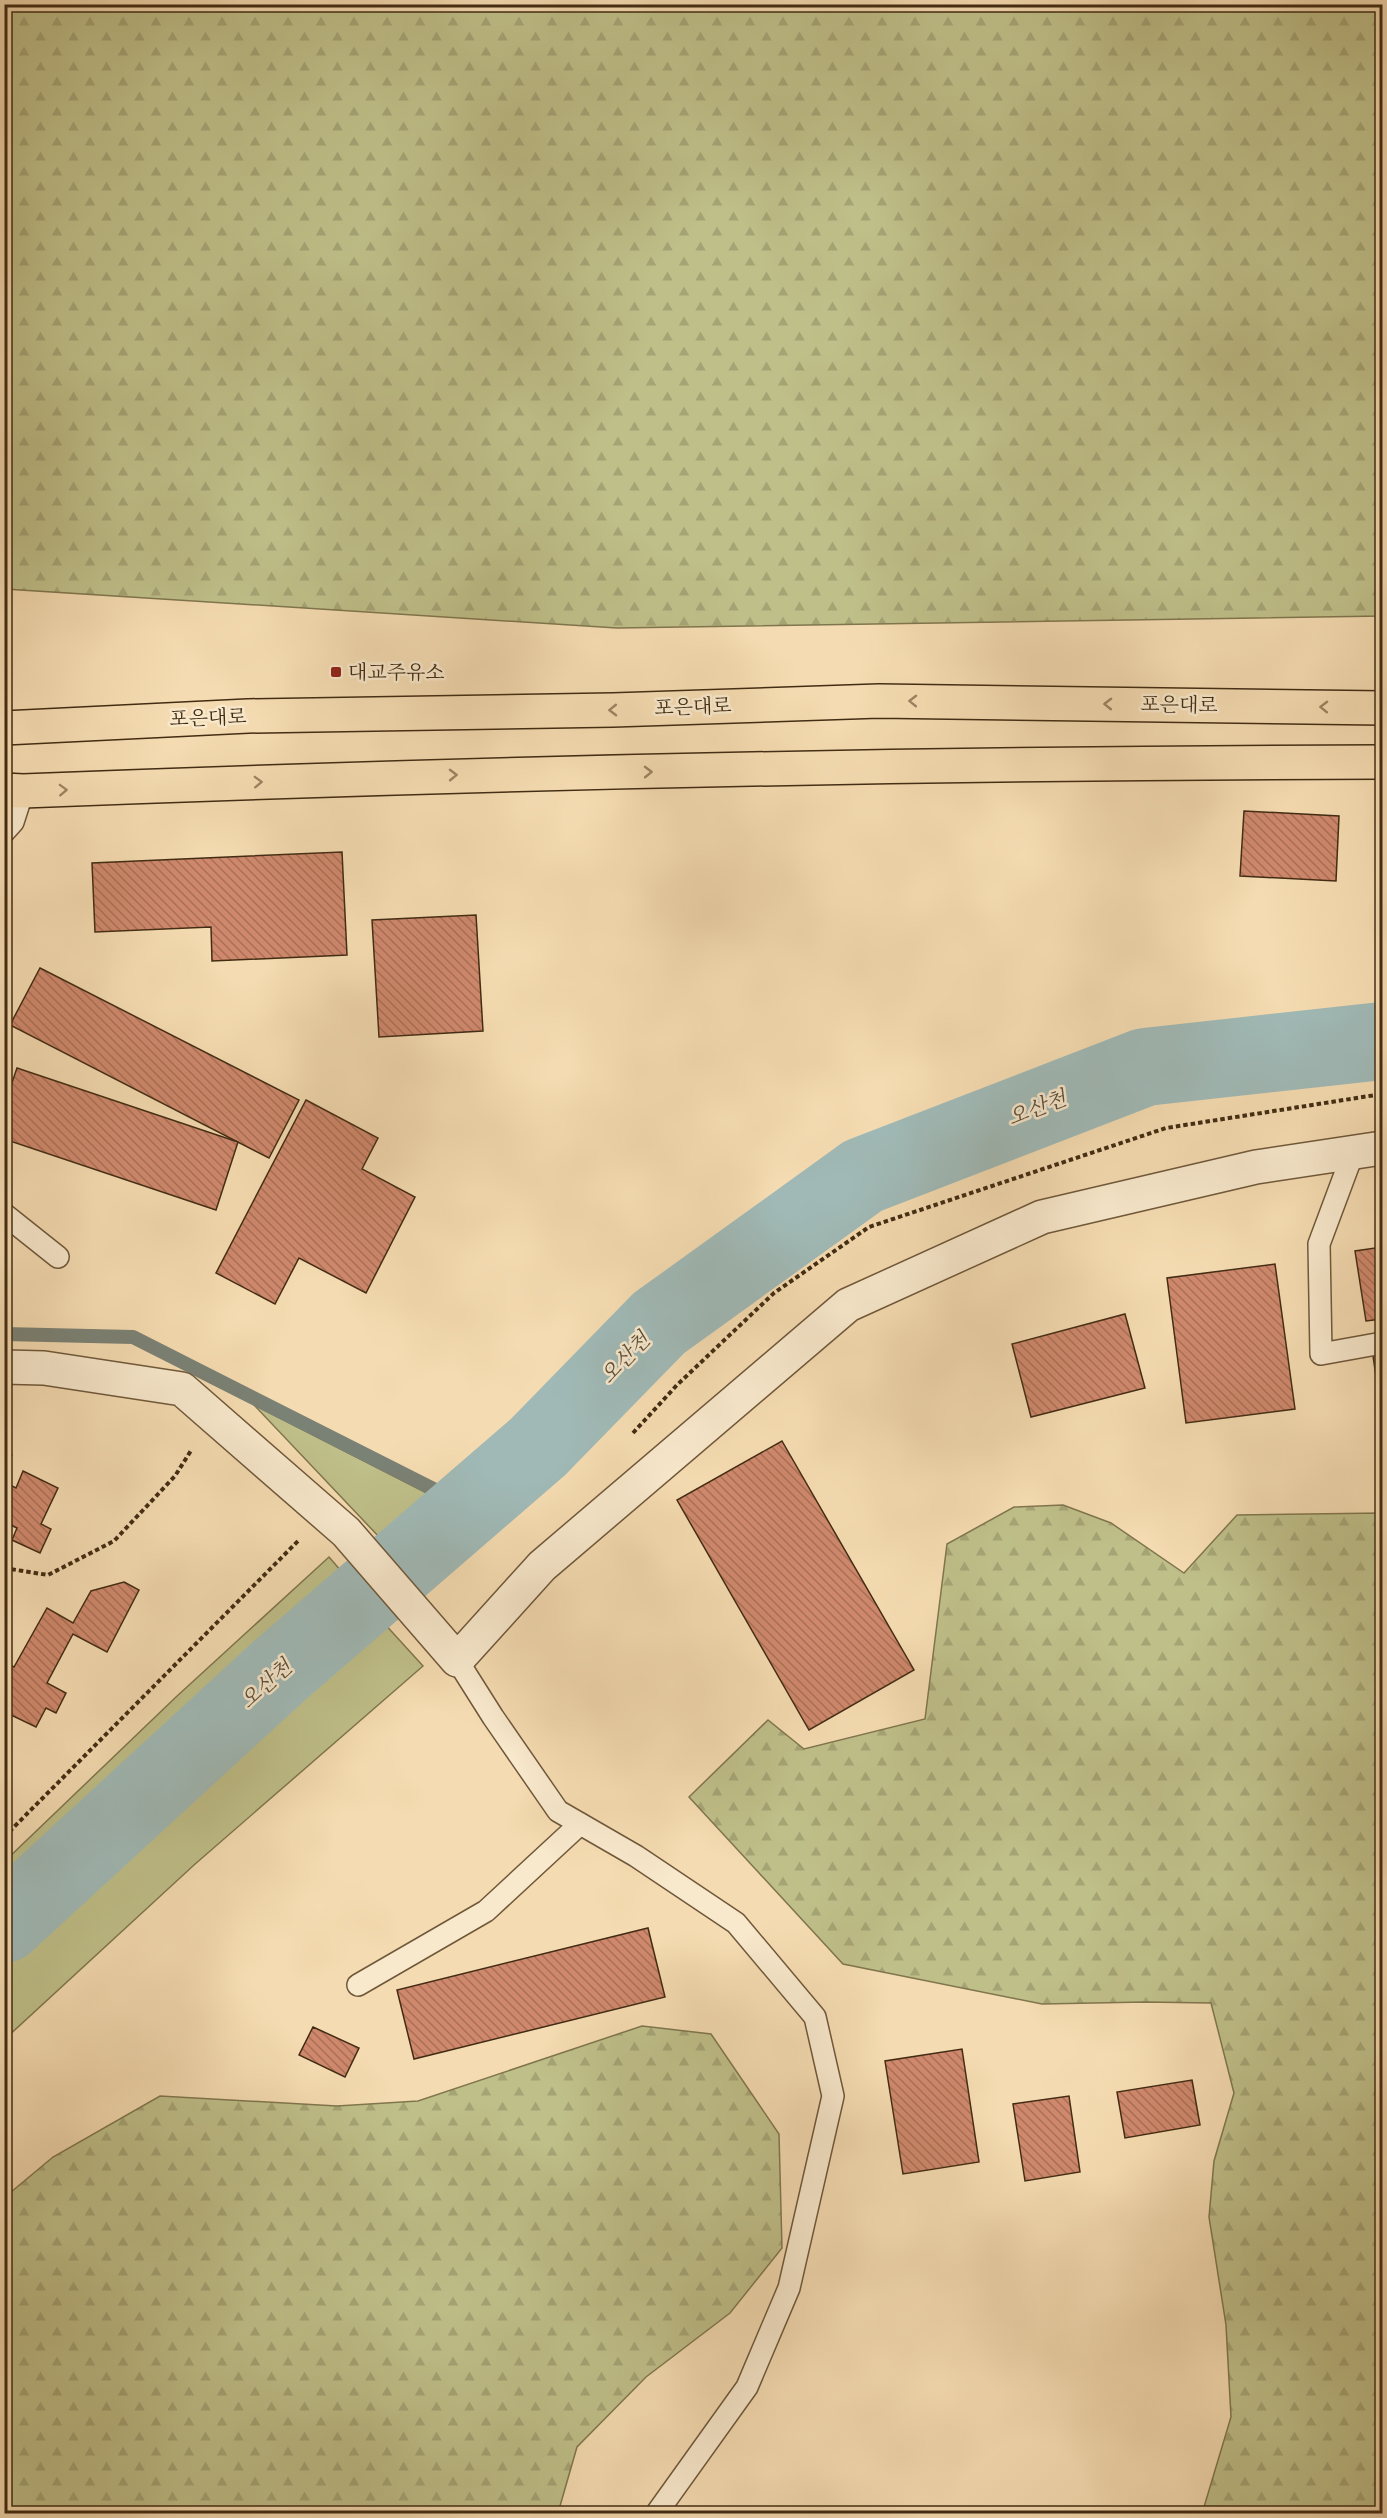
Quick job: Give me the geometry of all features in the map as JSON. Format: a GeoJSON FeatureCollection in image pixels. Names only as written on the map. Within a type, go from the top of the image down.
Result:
{"type":"FeatureCollection","features":[{"type":"Feature","properties":{"kind":"highway","name":"포은대로"},"geometry":{"type":"LineString","coordinates":[[4,728],[248,716],[613,710],[879,701],[1383,708]]}},
{"type":"Feature","properties":{"kind":"highway"},"geometry":{"type":"LineString","coordinates":[[14,791],[421,776],[1149,763],[1383,762]]}},
{"type":"Feature","properties":{"kind":"street"},"geometry":{"type":"LineString","coordinates":[[4,1367],[44,1368],[182,1389],[336,1523],[456,1659],[542,1566],[848,1305],[1042,1217],[1256,1167],[1368,1150]]}},
{"type":"Feature","properties":{"kind":"lane"},"geometry":{"type":"LineString","coordinates":[[4,832],[13,822],[14,791]]}},
{"type":"Feature","properties":{"kind":"lane"},"geometry":{"type":"LineString","coordinates":[[1368,1150],[1318,1244],[1321,1354],[1383,1343]]}},
{"type":"Feature","properties":{"kind":"lane"},"geometry":{"type":"LineString","coordinates":[[4,1214],[58,1257]]}},
{"type":"Feature","properties":{"kind":"lane"},"geometry":{"type":"LineString","coordinates":[[456,1659],[558,1811],[636,1856],[736,1923],[815,2017],[833,2096],[789,2288],[747,2386],[656,2514]]}},
{"type":"Feature","properties":{"kind":"lane"},"geometry":{"type":"LineString","coordinates":[[358,1985],[486,1911],[580,1824]]}},
{"type":"Feature","properties":{"kind":"path"},"geometry":{"type":"LineString","coordinates":[[4,1568],[48,1575],[114,1540],[175,1476],[213,1415]]}},
{"type":"Feature","properties":{"kind":"path"},"geometry":{"type":"LineString","coordinates":[[4,1837],[336,1523]]}},
{"type":"Feature","properties":{"kind":"green space"},"geometry":{"type":"Polygon","coordinates":[[[4,5],[1382,5],[1382,616],[617,628],[5,589],[4,5]]]}},
{"type":"Feature","properties":{"kind":"green space"},"geometry":{"type":"Polygon","coordinates":[[[254,1405],[458,1509],[399,1558],[254,1405]]]}},
{"type":"Feature","properties":{"kind":"green space"},"geometry":{"type":"Polygon","coordinates":[[[1063,1505],[1111,1523],[1184,1573],[1237,1515],[1382,1513],[1382,2513],[1205,2513],[1204,2507],[1231,2417],[1226,2325],[1209,2217],[1214,2161],[1234,2093],[1211,2003],[1042,2004],[843,1964],[689,1797],[768,1720],[804,1749],[925,1719],[947,1544],[1014,1507],[1063,1505]]]}},
{"type":"Feature","properties":{"kind":"green space"},"geometry":{"type":"Polygon","coordinates":[[[329,1557],[354,1586],[5,1914],[5,1861],[176,1697],[329,1557]]]}},
{"type":"Feature","properties":{"kind":"green space"},"geometry":{"type":"Polygon","coordinates":[[[372,1610],[423,1666],[194,1865],[5,2039],[5,1939],[372,1610]]]}},
{"type":"Feature","properties":{"kind":"green space"},"geometry":{"type":"Polygon","coordinates":[[[642,2026],[711,2034],[779,2134],[782,2248],[730,2313],[646,2377],[577,2447],[558,2513],[5,2513],[5,2197],[53,2157],[160,2096],[337,2106],[418,2101],[642,2026]]]}},
{"type":"Feature","properties":{"kind":"building"},"geometry":{"type":"Polygon","coordinates":[[[1244,811],[1339,816],[1336,881],[1240,876],[1244,811]]]}},
{"type":"Feature","properties":{"kind":"building"},"geometry":{"type":"Polygon","coordinates":[[[342,852],[347,955],[212,961],[211,927],[95,932],[92,863],[342,852]]]}},
{"type":"Feature","properties":{"kind":"building"},"geometry":{"type":"Polygon","coordinates":[[[476,915],[483,1031],[379,1037],[372,920],[476,915]]]}},
{"type":"Feature","properties":{"kind":"building"},"geometry":{"type":"Polygon","coordinates":[[[40,968],[299,1100],[269,1158],[10,1025],[40,968]]]}},
{"type":"Feature","properties":{"kind":"building"},"geometry":{"type":"Polygon","coordinates":[[[17,1068],[238,1142],[216,1210],[4,1139],[4,1106],[17,1068]]]}},
{"type":"Feature","properties":{"kind":"building"},"geometry":{"type":"Polygon","coordinates":[[[306,1100],[378,1138],[362,1169],[415,1197],[366,1293],[299,1258],[275,1304],[216,1273],[306,1100]]]}},
{"type":"Feature","properties":{"kind":"building"},"geometry":{"type":"Polygon","coordinates":[[[1382,1247],[1382,1319],[1366,1321],[1355,1251],[1382,1247]]]}},
{"type":"Feature","properties":{"kind":"building"},"geometry":{"type":"Polygon","coordinates":[[[1275,1264],[1295,1409],[1186,1423],[1167,1278],[1275,1264]]]}},
{"type":"Feature","properties":{"kind":"building"},"geometry":{"type":"Polygon","coordinates":[[[1125,1314],[1145,1388],[1031,1417],[1012,1344],[1125,1314]]]}},
{"type":"Feature","properties":{"kind":"building"},"geometry":{"type":"Polygon","coordinates":[[[1382,1355],[1382,1418],[1373,1356],[1382,1355]]]}},
{"type":"Feature","properties":{"kind":"building"},"geometry":{"type":"Polygon","coordinates":[[[782,1441],[914,1670],[809,1730],[677,1500],[782,1441]]]}},
{"type":"Feature","properties":{"kind":"building"},"geometry":{"type":"Polygon","coordinates":[[[4,1451],[12,1455],[4,1469],[4,1451]]]}},
{"type":"Feature","properties":{"kind":"building"},"geometry":{"type":"Polygon","coordinates":[[[23,1471],[58,1488],[41,1524],[51,1529],[40,1553],[12,1540],[17,1528],[4,1522],[4,1482],[16,1488],[23,1471]]]}},
{"type":"Feature","properties":{"kind":"building"},"geometry":{"type":"Polygon","coordinates":[[[124,1582],[139,1590],[107,1652],[73,1634],[47,1683],[66,1693],[56,1713],[46,1708],[36,1727],[7,1713],[4,1724],[4,1662],[14,1667],[47,1608],[73,1623],[91,1591],[124,1582]]]}},
{"type":"Feature","properties":{"kind":"building"},"geometry":{"type":"Polygon","coordinates":[[[648,1928],[665,1997],[414,2059],[397,1990],[648,1928]]]}},
{"type":"Feature","properties":{"kind":"building"},"geometry":{"type":"Polygon","coordinates":[[[313,2027],[359,2048],[345,2077],[299,2055],[313,2027]]]}},
{"type":"Feature","properties":{"kind":"building"},"geometry":{"type":"Polygon","coordinates":[[[962,2049],[979,2162],[903,2174],[885,2061],[962,2049]]]}},
{"type":"Feature","properties":{"kind":"building"},"geometry":{"type":"Polygon","coordinates":[[[1192,2080],[1200,2125],[1125,2138],[1117,2092],[1192,2080]]]}},
{"type":"Feature","properties":{"kind":"building"},"geometry":{"type":"Polygon","coordinates":[[[1069,2096],[1080,2172],[1025,2181],[1013,2104],[1069,2096]]]}},
{"type":"Feature","properties":{"kind":"waterway","name":"오산천"},"geometry":{"type":"LineString","coordinates":[[4,1924],[279,1671],[538,1447],[659,1323],[863,1176],[1145,1067],[1382,1041]]}},
{"type":"Feature","properties":{"kind":"waterway"},"geometry":{"type":"LineString","coordinates":[[4,1334],[133,1337],[469,1507]]}},
{"type":"Feature","properties":{"kind":"place","name":"대교주유소"},"geometry":{"type":"Point","coordinates":[336,672]}}]}
